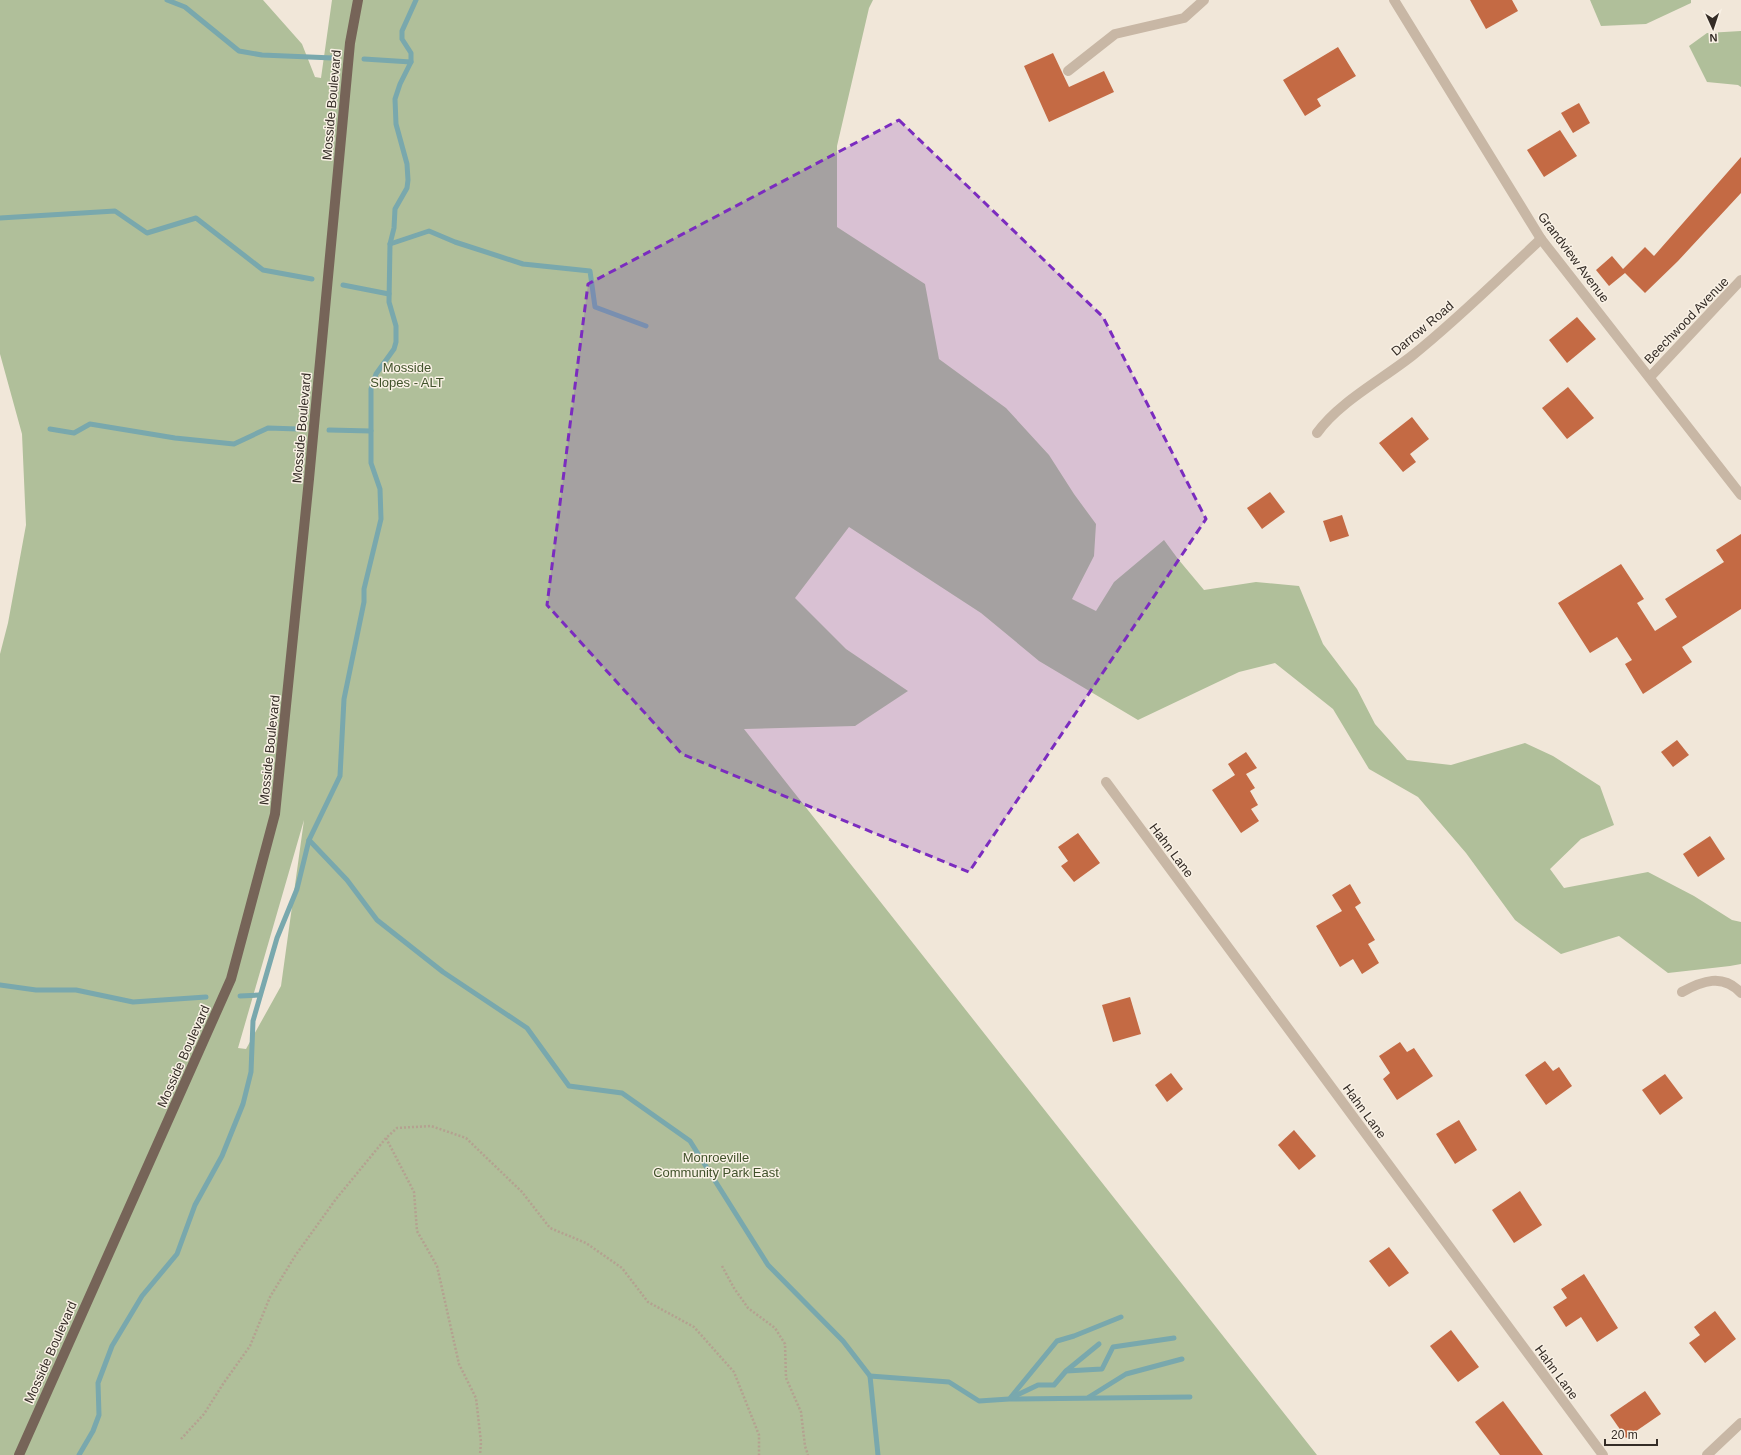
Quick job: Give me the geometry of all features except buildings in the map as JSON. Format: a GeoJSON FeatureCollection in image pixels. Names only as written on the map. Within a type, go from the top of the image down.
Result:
{"type":"FeatureCollection","features":[{"type":"Feature","properties":{"kind":"main road","name":"Mosside Boulevard"},"geometry":{"type":"LineString","coordinates":[[19,1455],[231,979],[275,814],[309,479],[350,43],[358,0]]}},
{"type":"Feature","properties":{"kind":"street"},"geometry":{"type":"LineString","coordinates":[[1068,71],[1115,34],[1184,18],[1204,0]]}},
{"type":"Feature","properties":{"kind":"street","name":"Grandview Avenue"},"geometry":{"type":"LineString","coordinates":[[1394,0],[1541,239],[1741,495]]}},
{"type":"Feature","properties":{"kind":"street","name":"Darrow Road"},"geometry":{"type":"LineString","coordinates":[[1317,432],[1332,415],[1413,355],[1541,239]]}},
{"type":"Feature","properties":{"kind":"street","name":"Beechwood Avenue"},"geometry":{"type":"LineString","coordinates":[[1650,377],[1741,280]]}},
{"type":"Feature","properties":{"kind":"street","name":"Hahn Lane"},"geometry":{"type":"LineString","coordinates":[[1106,782],[1603,1455]]}},
{"type":"Feature","properties":{"kind":"street"},"geometry":{"type":"LineString","coordinates":[[1682,992],[1700,982],[1716,981],[1732,985],[1741,993]]}},
{"type":"Feature","properties":{"kind":"street"},"geometry":{"type":"LineString","coordinates":[[1707,1455],[1741,1423]]}},
{"type":"Feature","properties":{"kind":"path"},"geometry":{"type":"LineString","coordinates":[[181,1439],[204,1414],[250,1346],[270,1297],[295,1256],[336,1199],[396,1128],[431,1126],[466,1138],[522,1192],[550,1228],[586,1243],[622,1268],[648,1302],[694,1327],[734,1372],[759,1435],[759,1455]]}},
{"type":"Feature","properties":{"kind":"path"},"geometry":{"type":"LineString","coordinates":[[386,1138],[414,1192],[417,1231],[437,1266],[458,1358],[476,1398],[481,1442],[480,1455]]}},
{"type":"Feature","properties":{"kind":"path"},"geometry":{"type":"LineString","coordinates":[[722,1266],[734,1288],[748,1308],[775,1328],[784,1344],[786,1378],[801,1412],[805,1446],[808,1455]]}},
{"type":"Feature","properties":{"kind":"highlighted area"},"geometry":{"type":"Polygon","coordinates":[[[899,120],[1103,317],[1206,519],[969,872],[682,754],[547,605],[588,284],[899,120]]]}},
{"type":"Feature","properties":{"kind":"green space"},"geometry":{"type":"Polygon","coordinates":[[[0,0],[263,0],[302,44],[315,77],[321,78],[332,0],[873,0],[869,8],[837,146],[837,227],[925,284],[939,359],[1006,408],[1049,455],[1074,494],[1096,524],[1094,556],[1072,599],[1096,611],[1114,582],[1164,540],[1204,590],[1256,582],[1299,586],[1323,644],[1357,689],[1375,724],[1407,760],[1451,765],[1525,743],[1553,756],[1600,786],[1614,825],[1581,839],[1550,869],[1564,888],[1648,872],[1694,896],[1732,920],[1741,922],[1741,964],[1668,973],[1619,936],[1561,954],[1515,920],[1466,853],[1418,797],[1369,769],[1333,709],[1275,663],[1239,672],[1138,720],[1039,661],[981,613],[849,527],[795,598],[846,649],[908,691],[855,726],[744,729],[1317,1455],[0,1455],[0,654],[8,623],[26,525],[22,434],[0,354],[0,0]],[[304,820],[238,1048],[246,1049],[281,986],[304,820]]]}},
{"type":"Feature","properties":{"kind":"green space"},"geometry":{"type":"Polygon","coordinates":[[[1590,0],[1691,0],[1691,3],[1646,24],[1601,26],[1590,0]]]}},
{"type":"Feature","properties":{"kind":"green space"},"geometry":{"type":"Polygon","coordinates":[[[1741,31],[1741,87],[1738,85],[1707,82],[1689,46],[1707,33],[1741,31]]]}},
{"type":"Feature","properties":{"kind":"waterway"},"geometry":{"type":"LineString","coordinates":[[167,0],[185,7],[239,51],[262,55],[333,58]]}},
{"type":"Feature","properties":{"kind":"waterway"},"geometry":{"type":"LineString","coordinates":[[79,1455],[93,1431],[99,1415],[98,1383],[112,1346],[142,1296],[177,1254],[195,1205],[222,1156],[243,1104],[251,1072],[253,1021],[277,938],[297,889],[309,840],[340,776],[344,699],[364,602],[364,589],[381,519],[380,489],[371,463],[371,389],[376,374],[394,349],[396,342],[396,326],[389,302],[390,244],[394,228],[395,209],[407,188],[408,180],[407,164],[396,124],[395,99],[400,84],[411,62],[411,53],[402,39],[402,31],[416,0]]}},
{"type":"Feature","properties":{"kind":"waterway"},"geometry":{"type":"LineString","coordinates":[[364,59],[411,62]]}},
{"type":"Feature","properties":{"kind":"waterway"},"geometry":{"type":"LineString","coordinates":[[0,218],[115,211],[147,233],[196,218],[263,270],[312,279]]}},
{"type":"Feature","properties":{"kind":"waterway"},"geometry":{"type":"LineString","coordinates":[[390,244],[429,231],[455,242],[523,264],[590,271],[595,307],[646,326]]}},
{"type":"Feature","properties":{"kind":"waterway"},"geometry":{"type":"LineString","coordinates":[[343,285],[389,294]]}},
{"type":"Feature","properties":{"kind":"waterway"},"geometry":{"type":"LineString","coordinates":[[50,429],[74,433],[90,424],[175,438],[234,444],[268,428],[298,429]]}},
{"type":"Feature","properties":{"kind":"waterway"},"geometry":{"type":"LineString","coordinates":[[329,430],[371,431]]}},
{"type":"Feature","properties":{"kind":"waterway"},"geometry":{"type":"LineString","coordinates":[[309,840],[347,880],[377,920],[443,972],[527,1028],[569,1086],[622,1093],[690,1141],[768,1265],[843,1341],[870,1376],[878,1455]]}},
{"type":"Feature","properties":{"kind":"waterway"},"geometry":{"type":"LineString","coordinates":[[0,985],[36,990],[76,990],[133,1002],[206,997]]}},
{"type":"Feature","properties":{"kind":"waterway"},"geometry":{"type":"LineString","coordinates":[[240,996],[260,995]]}},
{"type":"Feature","properties":{"kind":"waterway"},"geometry":{"type":"LineString","coordinates":[[1011,1397],[1057,1341],[1074,1336],[1121,1317]]}},
{"type":"Feature","properties":{"kind":"waterway"},"geometry":{"type":"LineString","coordinates":[[1011,1398],[1038,1385],[1054,1385],[1066,1371],[1102,1369],[1113,1347],[1174,1338]]}},
{"type":"Feature","properties":{"kind":"waterway"},"geometry":{"type":"LineString","coordinates":[[1066,1371],[1099,1344]]}},
{"type":"Feature","properties":{"kind":"waterway"},"geometry":{"type":"LineString","coordinates":[[1089,1397],[1126,1374],[1182,1359]]}},
{"type":"Feature","properties":{"kind":"waterway"},"geometry":{"type":"LineString","coordinates":[[870,1376],[949,1382],[979,1401],[1009,1399],[1190,1397]]}},
{"type":"Feature","properties":{"kind":"park label","name":"Mosside Slopes - ALT"},"geometry":{"type":"Point","coordinates":[407,374]}},
{"type":"Feature","properties":{"kind":"park label","name":"Monroeville Community Park East"},"geometry":{"type":"Point","coordinates":[716,1164]}}]}
